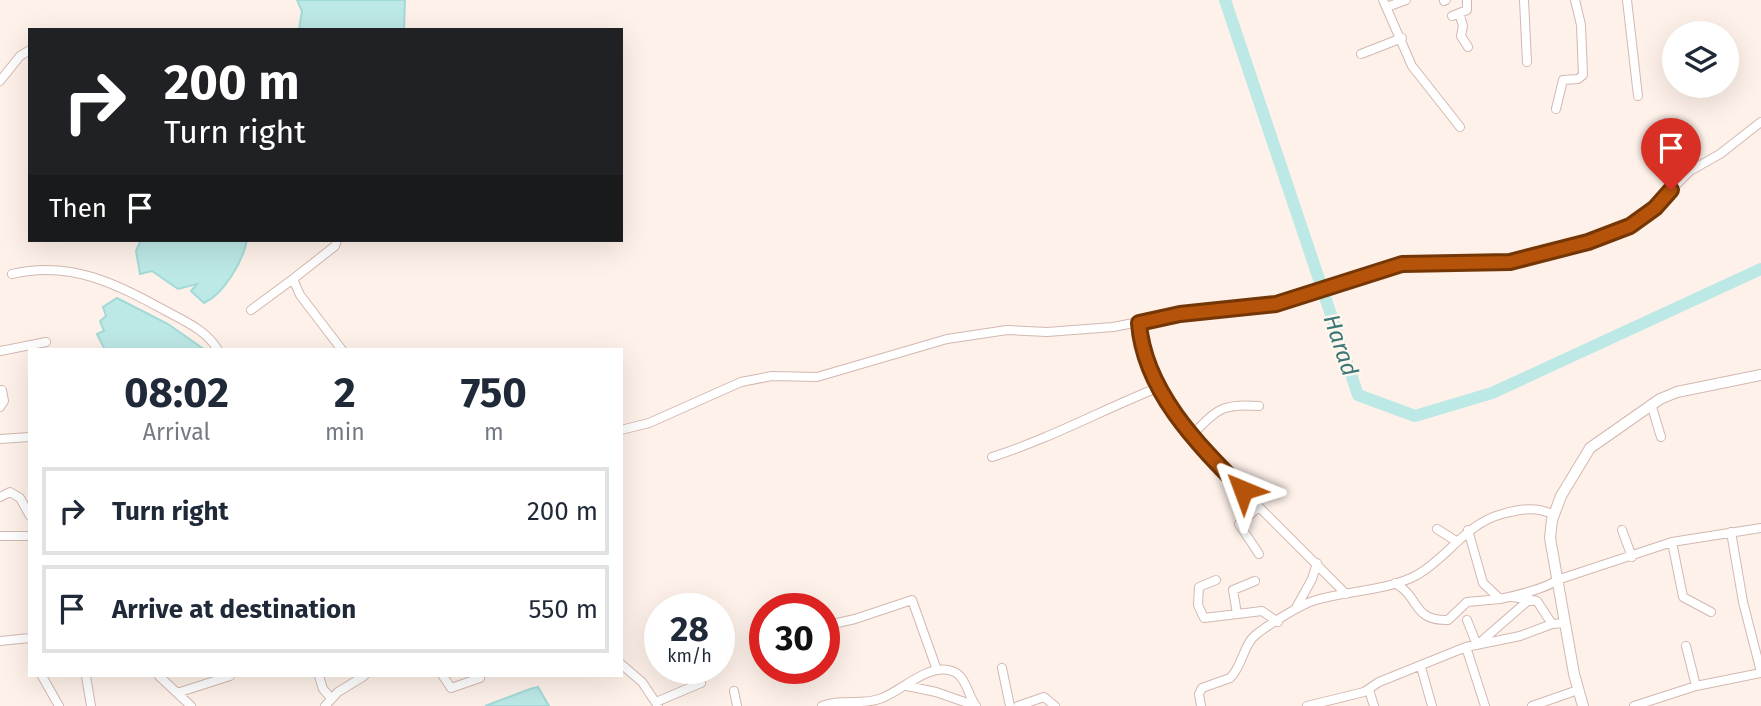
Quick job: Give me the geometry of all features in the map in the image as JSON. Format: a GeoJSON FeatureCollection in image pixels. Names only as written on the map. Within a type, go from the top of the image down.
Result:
{"type":"FeatureCollection","features":[{"type":"Feature","properties":{"kind":"street"},"geometry":{"type":"LineString","coordinates":[[1406,0],[1385,4],[1412,66],[1460,127]]}},
{"type":"Feature","properties":{"kind":"street"},"geometry":{"type":"LineString","coordinates":[[1467,0],[1467,10],[1456,15],[1463,26],[1461,36],[1468,47]]}},
{"type":"Feature","properties":{"kind":"street"},"geometry":{"type":"LineString","coordinates":[[1524,0],[1527,62]]}},
{"type":"Feature","properties":{"kind":"street"},"geometry":{"type":"LineString","coordinates":[[1556,109],[1563,80],[1578,79],[1583,75],[1581,26],[1575,0]]}},
{"type":"Feature","properties":{"kind":"street"},"geometry":{"type":"LineString","coordinates":[[1627,0],[1638,96]]}},
{"type":"Feature","properties":{"kind":"street"},"geometry":{"type":"LineString","coordinates":[[1361,54],[1402,38]]}},
{"type":"Feature","properties":{"kind":"street"},"geometry":{"type":"LineString","coordinates":[[0,81],[20,56],[28,51]]}},
{"type":"Feature","properties":{"kind":"street"},"geometry":{"type":"LineString","coordinates":[[623,430],[649,423],[741,382],[772,376],[817,377],[947,339],[1007,330],[1047,332],[1139,323],[1180,314],[1276,304],[1402,264],[1510,262],[1588,242],[1630,226],[1655,208],[1689,171],[1720,154],[1761,122]]}},
{"type":"Feature","properties":{"kind":"street"},"geometry":{"type":"LineString","coordinates":[[251,310],[335,246],[336,242]]}},
{"type":"Feature","properties":{"kind":"street"},"geometry":{"type":"LineString","coordinates":[[12,274],[32,269],[60,269],[108,280],[202,331],[216,348]]}},
{"type":"Feature","properties":{"kind":"street"},"geometry":{"type":"LineString","coordinates":[[293,279],[300,295],[340,348]]}},
{"type":"Feature","properties":{"kind":"street"},"geometry":{"type":"LineString","coordinates":[[1139,323],[1146,363],[1157,388],[1193,434],[1259,507],[1346,594]]}},
{"type":"Feature","properties":{"kind":"street"},"geometry":{"type":"LineString","coordinates":[[0,351],[46,342]]}},
{"type":"Feature","properties":{"kind":"street"},"geometry":{"type":"LineString","coordinates":[[1583,706],[1550,538],[1561,496],[1590,448],[1651,404],[1677,392],[1761,375]]}},
{"type":"Feature","properties":{"kind":"street"},"geometry":{"type":"LineString","coordinates":[[992,457],[1041,441],[1104,408],[1157,388]]}},
{"type":"Feature","properties":{"kind":"street"},"geometry":{"type":"LineString","coordinates":[[0,407],[4,401],[2,390]]}},
{"type":"Feature","properties":{"kind":"street"},"geometry":{"type":"LineString","coordinates":[[1193,434],[1220,409],[1241,404],[1259,406]]}},
{"type":"Feature","properties":{"kind":"street"},"geometry":{"type":"LineString","coordinates":[[1651,404],[1661,437]]}},
{"type":"Feature","properties":{"kind":"street"},"geometry":{"type":"LineString","coordinates":[[0,439],[28,437]]}},
{"type":"Feature","properties":{"kind":"street"},"geometry":{"type":"LineString","coordinates":[[0,497],[10,492],[20,498],[28,512]]}},
{"type":"Feature","properties":{"kind":"street"},"geometry":{"type":"LineString","coordinates":[[1259,507],[1240,524],[1259,554]]}},
{"type":"Feature","properties":{"kind":"street"},"geometry":{"type":"LineString","coordinates":[[1201,706],[1199,694],[1202,688],[1230,678],[1254,635],[1295,610],[1316,600],[1395,583],[1427,568],[1451,551],[1456,541],[1468,530],[1502,514],[1531,508],[1554,515]]}},
{"type":"Feature","properties":{"kind":"street"},"geometry":{"type":"LineString","coordinates":[[1437,528],[1456,541]]}},
{"type":"Feature","properties":{"kind":"street"},"geometry":{"type":"LineString","coordinates":[[1503,598],[1526,589],[1539,589],[1557,580],[1672,542],[1761,528]]}},
{"type":"Feature","properties":{"kind":"street"},"geometry":{"type":"LineString","coordinates":[[1468,530],[1483,583],[1503,598]]}},
{"type":"Feature","properties":{"kind":"street"},"geometry":{"type":"LineString","coordinates":[[1622,530],[1632,557]]}},
{"type":"Feature","properties":{"kind":"street"},"geometry":{"type":"LineString","coordinates":[[1634,706],[1654,702],[1696,686],[1761,672],[1743,603],[1731,532]]}},
{"type":"Feature","properties":{"kind":"street"},"geometry":{"type":"LineString","coordinates":[[0,536],[28,536]]}},
{"type":"Feature","properties":{"kind":"street"},"geometry":{"type":"LineString","coordinates":[[1672,542],[1683,597],[1710,612]]}},
{"type":"Feature","properties":{"kind":"street"},"geometry":{"type":"LineString","coordinates":[[1295,610],[1312,579],[1317,563]]}},
{"type":"Feature","properties":{"kind":"street"},"geometry":{"type":"LineString","coordinates":[[1216,580],[1199,587],[1198,605],[1201,615],[1212,619],[1262,611],[1278,622]]}},
{"type":"Feature","properties":{"kind":"street"},"geometry":{"type":"LineString","coordinates":[[1237,614],[1233,590],[1255,581]]}},
{"type":"Feature","properties":{"kind":"street"},"geometry":{"type":"LineString","coordinates":[[1395,583],[1410,596],[1419,612],[1436,621],[1448,620],[1467,602],[1503,598],[1533,600],[1552,624]]}},
{"type":"Feature","properties":{"kind":"street"},"geometry":{"type":"LineString","coordinates":[[1477,645],[1533,600],[1539,589]]}},
{"type":"Feature","properties":{"kind":"street"},"geometry":{"type":"LineString","coordinates":[[840,623],[912,600],[937,670]]}},
{"type":"Feature","properties":{"kind":"street"},"geometry":{"type":"LineString","coordinates":[[1467,620],[1477,645]]}},
{"type":"Feature","properties":{"kind":"street"},"geometry":{"type":"LineString","coordinates":[[1307,706],[1369,690],[1380,682],[1466,647],[1520,636],[1552,624],[1565,624]]}},
{"type":"Feature","properties":{"kind":"street"},"geometry":{"type":"LineString","coordinates":[[0,641],[28,638]]}},
{"type":"Feature","properties":{"kind":"street"},"geometry":{"type":"LineString","coordinates":[[1686,646],[1696,686]]}},
{"type":"Feature","properties":{"kind":"street"},"geometry":{"type":"LineString","coordinates":[[1466,647],[1485,706]]}},
{"type":"Feature","properties":{"kind":"street"},"geometry":{"type":"LineString","coordinates":[[623,666],[642,682],[657,704],[699,684]]}},
{"type":"Feature","properties":{"kind":"street"},"geometry":{"type":"LineString","coordinates":[[1421,667],[1432,706]]}},
{"type":"Feature","properties":{"kind":"street"},"geometry":{"type":"LineString","coordinates":[[1002,668],[1010,706]]}},
{"type":"Feature","properties":{"kind":"street"},"geometry":{"type":"LineString","coordinates":[[822,706],[877,700],[937,670],[956,672],[976,706]]}},
{"type":"Feature","properties":{"kind":"street"},"geometry":{"type":"LineString","coordinates":[[43,677],[58,706]]}},
{"type":"Feature","properties":{"kind":"street"},"geometry":{"type":"LineString","coordinates":[[86,677],[91,706]]}},
{"type":"Feature","properties":{"kind":"street"},"geometry":{"type":"LineString","coordinates":[[160,677],[186,704]]}},
{"type":"Feature","properties":{"kind":"street"},"geometry":{"type":"LineString","coordinates":[[177,693],[227,677]]}},
{"type":"Feature","properties":{"kind":"street"},"geometry":{"type":"LineString","coordinates":[[320,677],[323,689],[331,698]]}},
{"type":"Feature","properties":{"kind":"street"},"geometry":{"type":"LineString","coordinates":[[326,706],[331,698],[362,677]]}},
{"type":"Feature","properties":{"kind":"street"},"geometry":{"type":"LineString","coordinates":[[444,677],[451,688],[480,678]]}},
{"type":"Feature","properties":{"kind":"street"},"geometry":{"type":"LineString","coordinates":[[907,686],[936,692],[976,706]]}},
{"type":"Feature","properties":{"kind":"street"},"geometry":{"type":"LineString","coordinates":[[1369,690],[1374,706]]}},
{"type":"Feature","properties":{"kind":"street"},"geometry":{"type":"LineString","coordinates":[[1532,706],[1578,690]]}},
{"type":"Feature","properties":{"kind":"street"},"geometry":{"type":"LineString","coordinates":[[734,691],[737,706]]}},
{"type":"Feature","properties":{"kind":"street"},"geometry":{"type":"LineString","coordinates":[[1018,706],[1044,697],[1055,706]]}},
{"type":"Feature","properties":{"kind":"water"},"geometry":{"type":"Polygon","coordinates":[[[297,0],[405,0],[404,28],[299,28],[302,11],[297,0]]]}},
{"type":"Feature","properties":{"kind":"water"},"geometry":{"type":"Polygon","coordinates":[[[140,242],[246,242],[232,276],[219,292],[204,303],[191,291],[197,284],[178,289],[152,271],[140,274],[136,251],[140,242]]]}},
{"type":"Feature","properties":{"kind":"water"},"geometry":{"type":"Polygon","coordinates":[[[117,298],[168,324],[202,348],[104,348],[97,334],[104,331],[100,321],[106,316],[103,307],[117,298]]]}},
{"type":"Feature","properties":{"kind":"water"},"geometry":{"type":"Polygon","coordinates":[[[538,687],[549,706],[485,706],[530,689],[538,687]]]}},
{"type":"Feature","properties":{"kind":"waterway","name":"Harad"},"geometry":{"type":"LineString","coordinates":[[1225,0],[1358,395],[1415,416],[1492,393],[1761,269]]}},
{"type":"Feature","properties":{"kind":"route"},"geometry":{"type":"LineString","coordinates":[[1243,490],[1201,445],[1155,386],[1146,363],[1139,323],[1180,314],[1276,304],[1402,264],[1510,262],[1588,242],[1630,226],[1655,208],[1671,190]]}}]}
